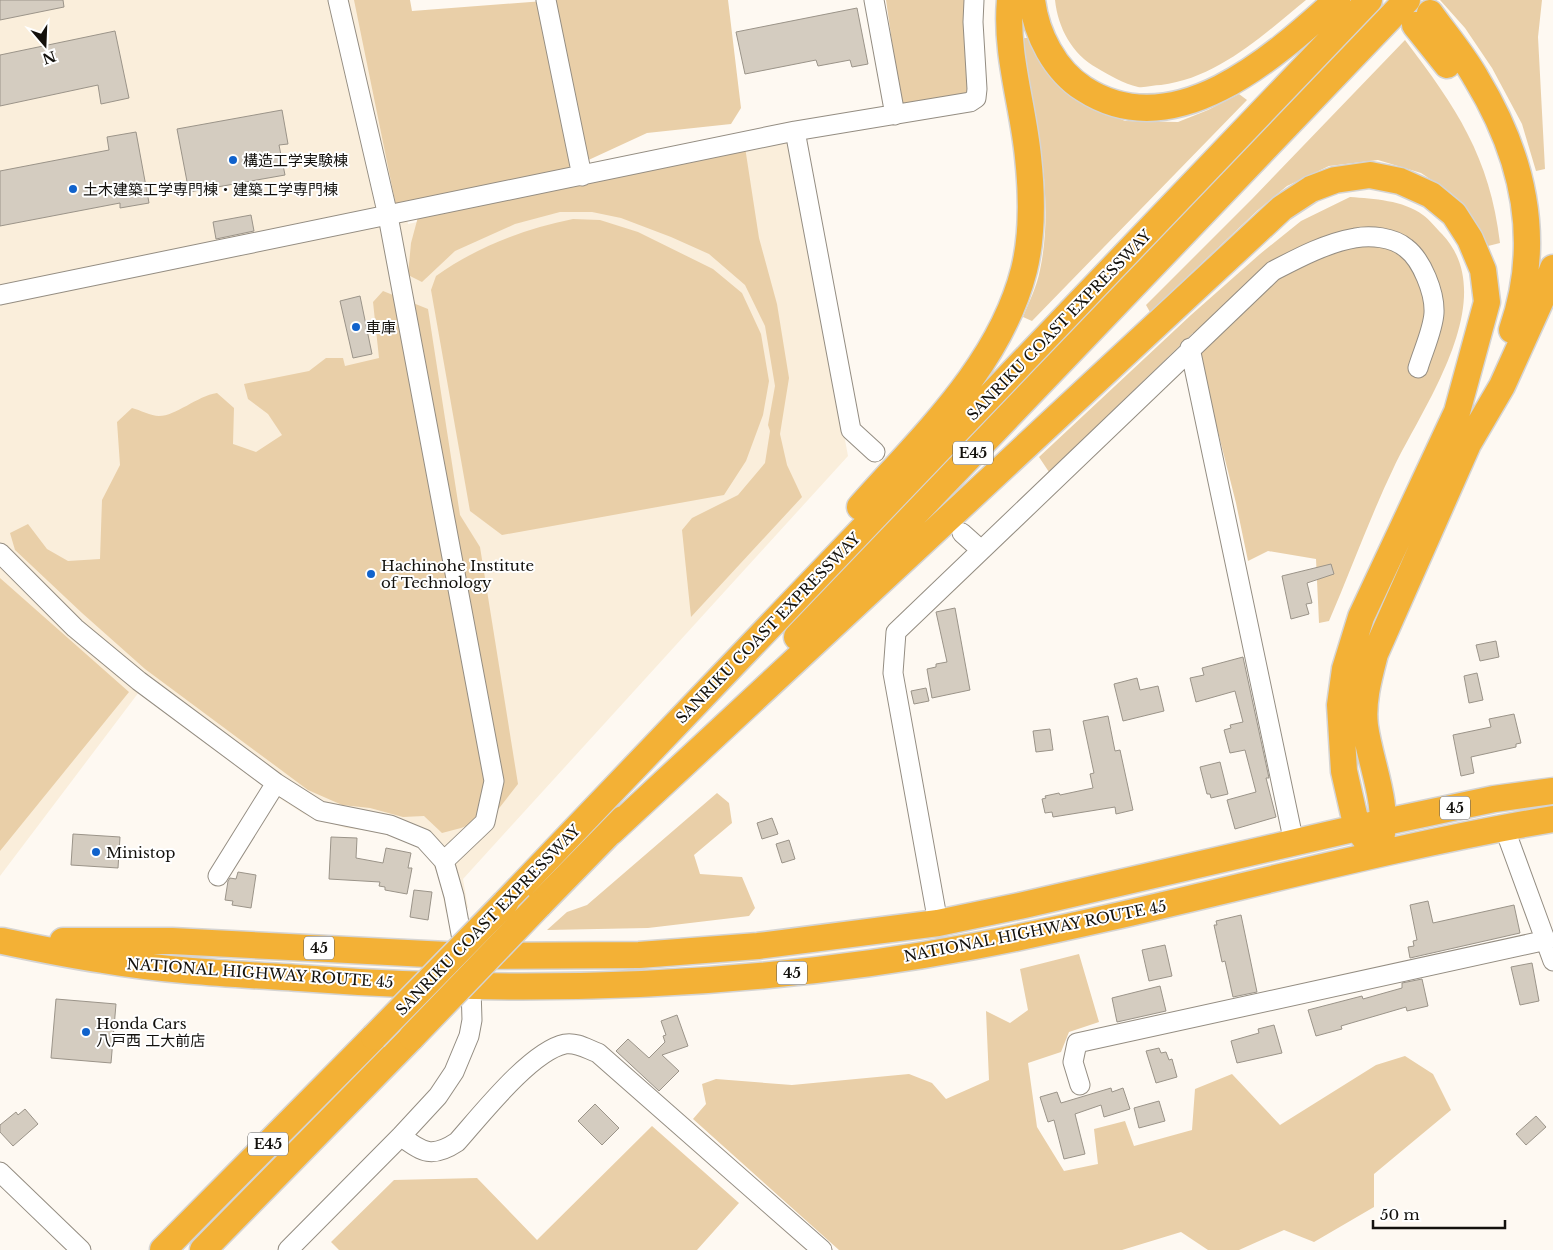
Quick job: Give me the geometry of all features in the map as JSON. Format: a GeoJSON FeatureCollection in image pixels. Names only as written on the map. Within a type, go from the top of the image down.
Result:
{"type":"FeatureCollection","features":[{"type":"Feature","properties":{"kind":"highway"},"geometry":{"type":"LineString","coordinates":[[716,681],[816,557],[963,390],[996,341],[1013,306],[1024,270],[1030,234],[1031,197],[1028,156],[1011,50],[1010,0]]}},
{"type":"Feature","properties":{"kind":"highway"},"geometry":{"type":"LineString","coordinates":[[1032,0],[1040,31],[1048,50],[1074,83],[1096,97],[1124,107],[1152,109],[1210,94],[1244,75],[1305,29],[1337,0]]}},
{"type":"Feature","properties":{"kind":"highway","name":"SANRIKU COAST EXPRESSWAY"},"geometry":{"type":"LineString","coordinates":[[163,1250],[506,903],[716,681],[1369,0]]}},
{"type":"Feature","properties":{"kind":"highway","name":"SANRIKU COAST EXPRESSWAY"},"geometry":{"type":"LineString","coordinates":[[203,1250],[611,832],[1407,0]]}},
{"type":"Feature","properties":{"kind":"highway"},"geometry":{"type":"LineString","coordinates":[[1422,19],[1476,77],[1499,118],[1517,168],[1527,212],[1528,258],[1522,301],[1468,444],[1386,626],[1367,683],[1365,724],[1385,822],[1377,854],[1357,828],[1344,771],[1340,705],[1345,669],[1361,618],[1491,341],[1508,297],[1515,256],[1512,211],[1501,172],[1483,123],[1422,19]]}},
{"type":"Feature","properties":{"kind":"highway"},"geometry":{"type":"LineString","coordinates":[[611,832],[1275,215],[1312,189],[1335,180],[1370,176],[1400,181],[1431,195],[1454,214],[1466,233],[1484,270],[1487,302],[1457,412]]}},
{"type":"Feature","properties":{"kind":"highway"},"geometry":{"type":"LineString","coordinates":[[1468,444],[1502,386],[1541,300],[1553,268]]}},
{"type":"Feature","properties":{"kind":"highway","name":"45"},"geometry":{"type":"LineString","coordinates":[[1357,828],[1553,790]]}},
{"type":"Feature","properties":{"kind":"highway","name":"45"},"geometry":{"type":"LineString","coordinates":[[1377,854],[1553,819]]}},
{"type":"Feature","properties":{"kind":"highway","name":"NATIONAL HIGHWAY ROUTE 45"},"geometry":{"type":"LineString","coordinates":[[1,941],[172,941],[466,956],[659,953],[777,944],[938,923],[1024,906],[1357,828]]}},
{"type":"Feature","properties":{"kind":"highway","name":"NATIONAL HIGHWAY ROUTE 45"},"geometry":{"type":"LineString","coordinates":[[1,941],[104,960],[196,971],[471,988],[590,987],[726,979],[836,968],[973,946],[1094,922],[1377,854]]}},
{"type":"Feature","properties":{"kind":"street"},"geometry":{"type":"LineString","coordinates":[[338,0],[388,216],[494,781],[485,822],[444,861]]}},
{"type":"Feature","properties":{"kind":"street"},"geometry":{"type":"LineString","coordinates":[[546,0],[582,176]]}},
{"type":"Feature","properties":{"kind":"street"},"geometry":{"type":"LineString","coordinates":[[874,0],[895,115]]}},
{"type":"Feature","properties":{"kind":"street"},"geometry":{"type":"LineString","coordinates":[[0,295],[795,131],[970,102],[976,98],[974,0]]}},
{"type":"Feature","properties":{"kind":"street"},"geometry":{"type":"LineString","coordinates":[[795,131],[851,430],[875,452]]}},
{"type":"Feature","properties":{"kind":"street"},"geometry":{"type":"LineString","coordinates":[[938,923],[893,673],[896,632],[1273,270],[1311,252],[1355,238],[1384,238],[1406,248],[1421,268],[1433,291],[1434,314],[1418,368]]}},
{"type":"Feature","properties":{"kind":"street"},"geometry":{"type":"LineString","coordinates":[[1190,348],[1294,843]]}},
{"type":"Feature","properties":{"kind":"street"},"geometry":{"type":"LineString","coordinates":[[962,534],[981,550]]}},
{"type":"Feature","properties":{"kind":"street"},"geometry":{"type":"LineString","coordinates":[[0,554],[75,628],[140,681],[276,783],[320,810],[340,816],[390,825],[424,839],[444,861],[466,956],[471,988],[472,1020],[469,1036],[454,1072],[438,1096],[288,1250]]}},
{"type":"Feature","properties":{"kind":"street"},"geometry":{"type":"LineString","coordinates":[[218,876],[276,783]]}},
{"type":"Feature","properties":{"kind":"street"},"geometry":{"type":"LineString","coordinates":[[1504,828],[1547,940],[1553,961]]}},
{"type":"Feature","properties":{"kind":"street"},"geometry":{"type":"LineString","coordinates":[[1080,1085],[1073,1062],[1077,1043],[1547,940]]}},
{"type":"Feature","properties":{"kind":"street"},"geometry":{"type":"LineString","coordinates":[[401,1136],[425,1152],[442,1152],[457,1142],[531,1063],[547,1050],[566,1044],[580,1045],[598,1053],[822,1250]]}},
{"type":"Feature","properties":{"kind":"street"},"geometry":{"type":"LineString","coordinates":[[0,1172],[76,1249]]}},
{"type":"Feature","properties":{"kind":"shaded area","name":"Hachinohe Institute of Technology"},"geometry":{"type":"Polygon","coordinates":[[[0,0],[363,0],[408,224],[790,142],[848,456],[463,879],[468,908],[446,913],[440,880],[432,862],[422,849],[386,833],[346,828],[304,814],[276,796],[139,692],[0,876],[0,0]]]}},
{"type":"Feature","properties":{"kind":"shaded area"},"geometry":{"type":"Polygon","coordinates":[[[354,0],[410,0],[412,11],[557,0],[728,0],[741,108],[731,124],[647,133],[569,169],[396,206],[354,0]]]}},
{"type":"Feature","properties":{"kind":"shaded area"},"geometry":{"type":"Polygon","coordinates":[[[886,0],[965,0],[968,93],[901,106],[886,0]]]}},
{"type":"Feature","properties":{"kind":"shaded area"},"geometry":{"type":"Polygon","coordinates":[[[1055,0],[1306,0],[1239,53],[1202,74],[1182,81],[1138,87],[1127,84],[1097,68],[1080,55],[1063,30],[1055,0]]]}},
{"type":"Feature","properties":{"kind":"shaded area"},"geometry":{"type":"Polygon","coordinates":[[[1440,0],[1542,0],[1538,37],[1545,169],[1536,171],[1522,124],[1492,68],[1465,28],[1440,0]]]}},
{"type":"Feature","properties":{"kind":"shaded area"},"geometry":{"type":"Polygon","coordinates":[[[1022,38],[1031,38],[1081,101],[1125,121],[1178,122],[1208,110],[1239,94],[1247,100],[1032,321],[1023,317],[1040,270],[1046,212],[1042,154],[1022,38]]]}},
{"type":"Feature","properties":{"kind":"shaded area"},"geometry":{"type":"Polygon","coordinates":[[[1405,40],[1440,88],[1468,134],[1488,184],[1500,243],[1488,246],[1471,215],[1451,193],[1421,173],[1378,160],[1329,166],[1287,186],[1258,210],[1150,312],[1146,305],[1252,199],[1405,40]]]}},
{"type":"Feature","properties":{"kind":"shaded area"},"geometry":{"type":"Polygon","coordinates":[[[745,147],[759,238],[777,304],[789,378],[780,434],[787,465],[802,497],[691,617],[682,530],[692,518],[738,495],[765,463],[770,431],[768,425],[775,386],[765,326],[745,285],[709,254],[621,218],[592,212],[560,212],[515,224],[455,251],[422,282],[408,275],[411,243],[418,217],[745,147]]]}},
{"type":"Feature","properties":{"kind":"shaded area"},"geometry":{"type":"Polygon","coordinates":[[[1350,197],[1397,203],[1407,206],[1426,217],[1442,234],[1458,260],[1464,288],[1461,319],[1452,351],[1438,383],[1385,486],[1329,621],[1319,623],[1316,559],[1268,551],[1248,561],[1236,503],[1193,333],[1049,472],[1039,457],[1191,315],[1260,254],[1301,221],[1350,197]]]}},
{"type":"Feature","properties":{"kind":"shaded area"},"geometry":{"type":"Polygon","coordinates":[[[573,219],[600,220],[638,232],[713,269],[742,293],[761,334],[769,381],[763,415],[746,461],[724,495],[502,535],[470,511],[431,290],[436,276],[484,248],[536,228],[573,219]]]}},
{"type":"Feature","properties":{"kind":"shaded area"},"geometry":{"type":"Polygon","coordinates":[[[383,291],[428,309],[460,515],[480,547],[518,784],[493,816],[442,833],[424,816],[403,817],[370,808],[342,805],[308,790],[145,669],[15,550],[10,533],[28,524],[47,549],[68,561],[100,559],[102,500],[120,465],[117,422],[132,408],[153,415],[166,415],[217,393],[234,408],[233,444],[256,452],[282,435],[268,414],[248,399],[244,384],[309,371],[326,358],[343,358],[345,366],[379,358],[373,302],[383,291]]]}},
{"type":"Feature","properties":{"kind":"shaded area"},"geometry":{"type":"Polygon","coordinates":[[[0,578],[129,692],[0,851],[0,578]]]}},
{"type":"Feature","properties":{"kind":"shaded area"},"geometry":{"type":"Polygon","coordinates":[[[717,793],[729,803],[732,823],[694,855],[700,874],[742,877],[755,908],[749,916],[648,928],[547,930],[567,912],[587,905],[717,793]]]}},
{"type":"Feature","properties":{"kind":"shaded area"},"geometry":{"type":"Polygon","coordinates":[[[1079,954],[1099,1022],[1069,1032],[1061,1052],[1028,1063],[1037,1127],[1064,1171],[1098,1164],[1094,1129],[1125,1121],[1134,1146],[1192,1130],[1195,1089],[1232,1074],[1280,1125],[1376,1065],[1405,1056],[1433,1074],[1451,1110],[1374,1174],[1374,1207],[1314,1242],[1284,1230],[1239,1250],[1208,1250],[1181,1232],[1122,1250],[839,1250],[693,1119],[706,1104],[702,1084],[716,1079],[792,1085],[909,1074],[932,1083],[946,1099],[989,1080],[986,1011],[1010,1023],[1028,1010],[1020,969],[1079,954]]]}},
{"type":"Feature","properties":{"kind":"shaded area"},"geometry":{"type":"Polygon","coordinates":[[[652,1126],[739,1203],[697,1250],[339,1250],[331,1242],[394,1180],[477,1178],[537,1240],[652,1126]]]}},
{"type":"Feature","properties":{"kind":"building"},"geometry":{"type":"Polygon","coordinates":[[[0,0],[63,0],[64,7],[0,20],[0,0]]]}},
{"type":"Feature","properties":{"kind":"building"},"geometry":{"type":"Polygon","coordinates":[[[857,8],[868,64],[852,67],[850,60],[818,66],[816,60],[745,74],[736,32],[857,8]]]}},
{"type":"Feature","properties":{"kind":"building"},"geometry":{"type":"Polygon","coordinates":[[[115,31],[129,98],[101,104],[98,85],[0,106],[0,55],[115,31]]]}},
{"type":"Feature","properties":{"kind":"building","name":"構造工学実験棟"},"geometry":{"type":"Polygon","coordinates":[[[282,110],[288,144],[279,145],[285,175],[189,192],[177,129],[282,110]]]}},
{"type":"Feature","properties":{"kind":"building","name":"土木建築工学専門棟・建築工学専門棟"},"geometry":{"type":"Polygon","coordinates":[[[136,132],[149,203],[120,208],[120,203],[0,226],[0,171],[109,150],[107,137],[136,132]]]}},
{"type":"Feature","properties":{"kind":"building"},"geometry":{"type":"Polygon","coordinates":[[[251,215],[254,231],[216,239],[213,222],[251,215]]]}},
{"type":"Feature","properties":{"kind":"building","name":"車庫"},"geometry":{"type":"Polygon","coordinates":[[[360,296],[372,354],[353,358],[340,301],[360,296]]]}},
{"type":"Feature","properties":{"kind":"building"},"geometry":{"type":"Polygon","coordinates":[[[1331,564],[1334,574],[1307,583],[1312,603],[1306,604],[1309,614],[1291,619],[1282,576],[1331,564]]]}},
{"type":"Feature","properties":{"kind":"building"},"geometry":{"type":"Polygon","coordinates":[[[955,608],[970,690],[932,698],[927,669],[936,667],[936,664],[947,662],[936,612],[955,608]]]}},
{"type":"Feature","properties":{"kind":"building"},"geometry":{"type":"Polygon","coordinates":[[[1496,641],[1499,657],[1480,661],[1476,645],[1496,641]]]}},
{"type":"Feature","properties":{"kind":"building"},"geometry":{"type":"Polygon","coordinates":[[[1243,657],[1269,778],[1266,778],[1276,817],[1235,829],[1227,800],[1256,792],[1245,750],[1230,753],[1224,730],[1231,728],[1230,725],[1243,722],[1235,691],[1196,702],[1190,678],[1204,675],[1202,668],[1243,657]]]}},
{"type":"Feature","properties":{"kind":"building"},"geometry":{"type":"Polygon","coordinates":[[[1477,673],[1483,700],[1469,703],[1464,676],[1477,673]]]}},
{"type":"Feature","properties":{"kind":"building"},"geometry":{"type":"Polygon","coordinates":[[[1137,678],[1140,690],[1158,686],[1164,711],[1123,721],[1114,684],[1137,678]]]}},
{"type":"Feature","properties":{"kind":"building"},"geometry":{"type":"Polygon","coordinates":[[[926,688],[929,701],[914,704],[911,691],[926,688]]]}},
{"type":"Feature","properties":{"kind":"building"},"geometry":{"type":"Polygon","coordinates":[[[1514,714],[1521,743],[1516,744],[1516,747],[1471,757],[1474,773],[1461,776],[1453,735],[1491,727],[1489,719],[1514,714]]]}},
{"type":"Feature","properties":{"kind":"building"},"geometry":{"type":"Polygon","coordinates":[[[1108,716],[1115,751],[1120,750],[1133,810],[1116,814],[1115,807],[1053,817],[1052,812],[1045,813],[1042,799],[1046,798],[1045,796],[1093,788],[1090,774],[1094,773],[1083,721],[1108,716]]]}},
{"type":"Feature","properties":{"kind":"building"},"geometry":{"type":"Polygon","coordinates":[[[1050,729],[1053,750],[1036,752],[1033,731],[1050,729]]]}},
{"type":"Feature","properties":{"kind":"building"},"geometry":{"type":"Polygon","coordinates":[[[1220,762],[1228,794],[1211,798],[1210,794],[1207,794],[1200,767],[1220,762]]]}},
{"type":"Feature","properties":{"kind":"building"},"geometry":{"type":"Polygon","coordinates":[[[772,818],[778,834],[762,839],[757,823],[772,818]]]}},
{"type":"Feature","properties":{"kind":"building"},"geometry":{"type":"Polygon","coordinates":[[[73,834],[120,837],[118,868],[71,865],[73,834]]]}},
{"type":"Feature","properties":{"kind":"building"},"geometry":{"type":"Polygon","coordinates":[[[331,837],[357,838],[356,858],[383,863],[386,848],[411,853],[408,868],[412,868],[407,894],[385,890],[385,887],[379,886],[380,882],[329,879],[331,837]]]}},
{"type":"Feature","properties":{"kind":"building"},"geometry":{"type":"Polygon","coordinates":[[[789,840],[795,859],[782,863],[776,844],[789,840]]]}},
{"type":"Feature","properties":{"kind":"building"},"geometry":{"type":"Polygon","coordinates":[[[238,872],[256,875],[251,908],[232,905],[233,901],[225,900],[228,881],[230,878],[236,879],[238,872]]]}},
{"type":"Feature","properties":{"kind":"building"},"geometry":{"type":"Polygon","coordinates":[[[414,890],[432,892],[428,920],[410,917],[414,890]]]}},
{"type":"Feature","properties":{"kind":"building"},"geometry":{"type":"Polygon","coordinates":[[[1428,901],[1433,923],[1514,905],[1520,933],[1410,958],[1408,947],[1414,946],[1413,941],[1417,940],[1410,905],[1428,901]]]}},
{"type":"Feature","properties":{"kind":"building"},"geometry":{"type":"Polygon","coordinates":[[[1241,915],[1257,992],[1233,997],[1225,961],[1222,962],[1214,925],[1217,925],[1216,921],[1241,915]]]}},
{"type":"Feature","properties":{"kind":"building"},"geometry":{"type":"Polygon","coordinates":[[[1165,945],[1172,976],[1149,981],[1142,950],[1165,945]]]}},
{"type":"Feature","properties":{"kind":"building"},"geometry":{"type":"Polygon","coordinates":[[[1532,963],[1539,1001],[1520,1005],[1511,967],[1532,963]]]}},
{"type":"Feature","properties":{"kind":"building"},"geometry":{"type":"Polygon","coordinates":[[[1422,979],[1428,1006],[1407,1011],[1406,1007],[1341,1026],[1342,1029],[1316,1036],[1308,1010],[1362,996],[1363,999],[1402,988],[1402,983],[1422,979]]]}},
{"type":"Feature","properties":{"kind":"building"},"geometry":{"type":"Polygon","coordinates":[[[1160,986],[1166,1011],[1117,1022],[1112,998],[1160,986]]]}},
{"type":"Feature","properties":{"kind":"building"},"geometry":{"type":"Polygon","coordinates":[[[56,999],[116,1004],[111,1063],[51,1058],[56,999]]]}},
{"type":"Feature","properties":{"kind":"building"},"geometry":{"type":"Polygon","coordinates":[[[677,1015],[688,1046],[662,1055],[679,1071],[659,1091],[616,1051],[628,1039],[649,1058],[665,1042],[663,1036],[666,1035],[661,1021],[677,1015]]]}},
{"type":"Feature","properties":{"kind":"building"},"geometry":{"type":"Polygon","coordinates":[[[1274,1025],[1282,1053],[1237,1063],[1231,1041],[1259,1033],[1258,1029],[1274,1025]]]}},
{"type":"Feature","properties":{"kind":"building"},"geometry":{"type":"Polygon","coordinates":[[[1159,1048],[1161,1053],[1166,1052],[1169,1060],[1172,1059],[1177,1077],[1156,1083],[1146,1051],[1159,1048]]]}},
{"type":"Feature","properties":{"kind":"building"},"geometry":{"type":"Polygon","coordinates":[[[1111,1088],[1112,1092],[1123,1088],[1130,1109],[1104,1117],[1101,1105],[1075,1114],[1085,1154],[1064,1159],[1054,1120],[1048,1122],[1040,1097],[1057,1092],[1061,1103],[1111,1088]]]}},
{"type":"Feature","properties":{"kind":"building"},"geometry":{"type":"Polygon","coordinates":[[[1159,1101],[1165,1121],[1139,1128],[1134,1108],[1159,1101]]]}},
{"type":"Feature","properties":{"kind":"building"},"geometry":{"type":"Polygon","coordinates":[[[595,1104],[619,1128],[602,1145],[578,1121],[595,1104]]]}},
{"type":"Feature","properties":{"kind":"building"},"geometry":{"type":"Polygon","coordinates":[[[25,1109],[38,1124],[13,1146],[0,1132],[0,1125],[16,1112],[18,1115],[25,1109]]]}},
{"type":"Feature","properties":{"kind":"building"},"geometry":{"type":"Polygon","coordinates":[[[1536,1116],[1546,1127],[1526,1145],[1516,1134],[1536,1116]]]}},
{"type":"Feature","properties":{"kind":"place","name":"構造工学実験棟"},"geometry":{"type":"Point","coordinates":[233,160]}},
{"type":"Feature","properties":{"kind":"place","name":"土木建築工学専門棟・建築工学専門棟"},"geometry":{"type":"Point","coordinates":[73,189]}},
{"type":"Feature","properties":{"kind":"place","name":"車庫"},"geometry":{"type":"Point","coordinates":[356,327]}},
{"type":"Feature","properties":{"kind":"place","name":"Hachinohe Institute of Technology"},"geometry":{"type":"Point","coordinates":[371,574]}},
{"type":"Feature","properties":{"kind":"place","name":"Ministop"},"geometry":{"type":"Point","coordinates":[96,852]}},
{"type":"Feature","properties":{"kind":"place","name":"Honda Cars 八戸西 工大前店"},"geometry":{"type":"Point","coordinates":[86,1032]}}]}
